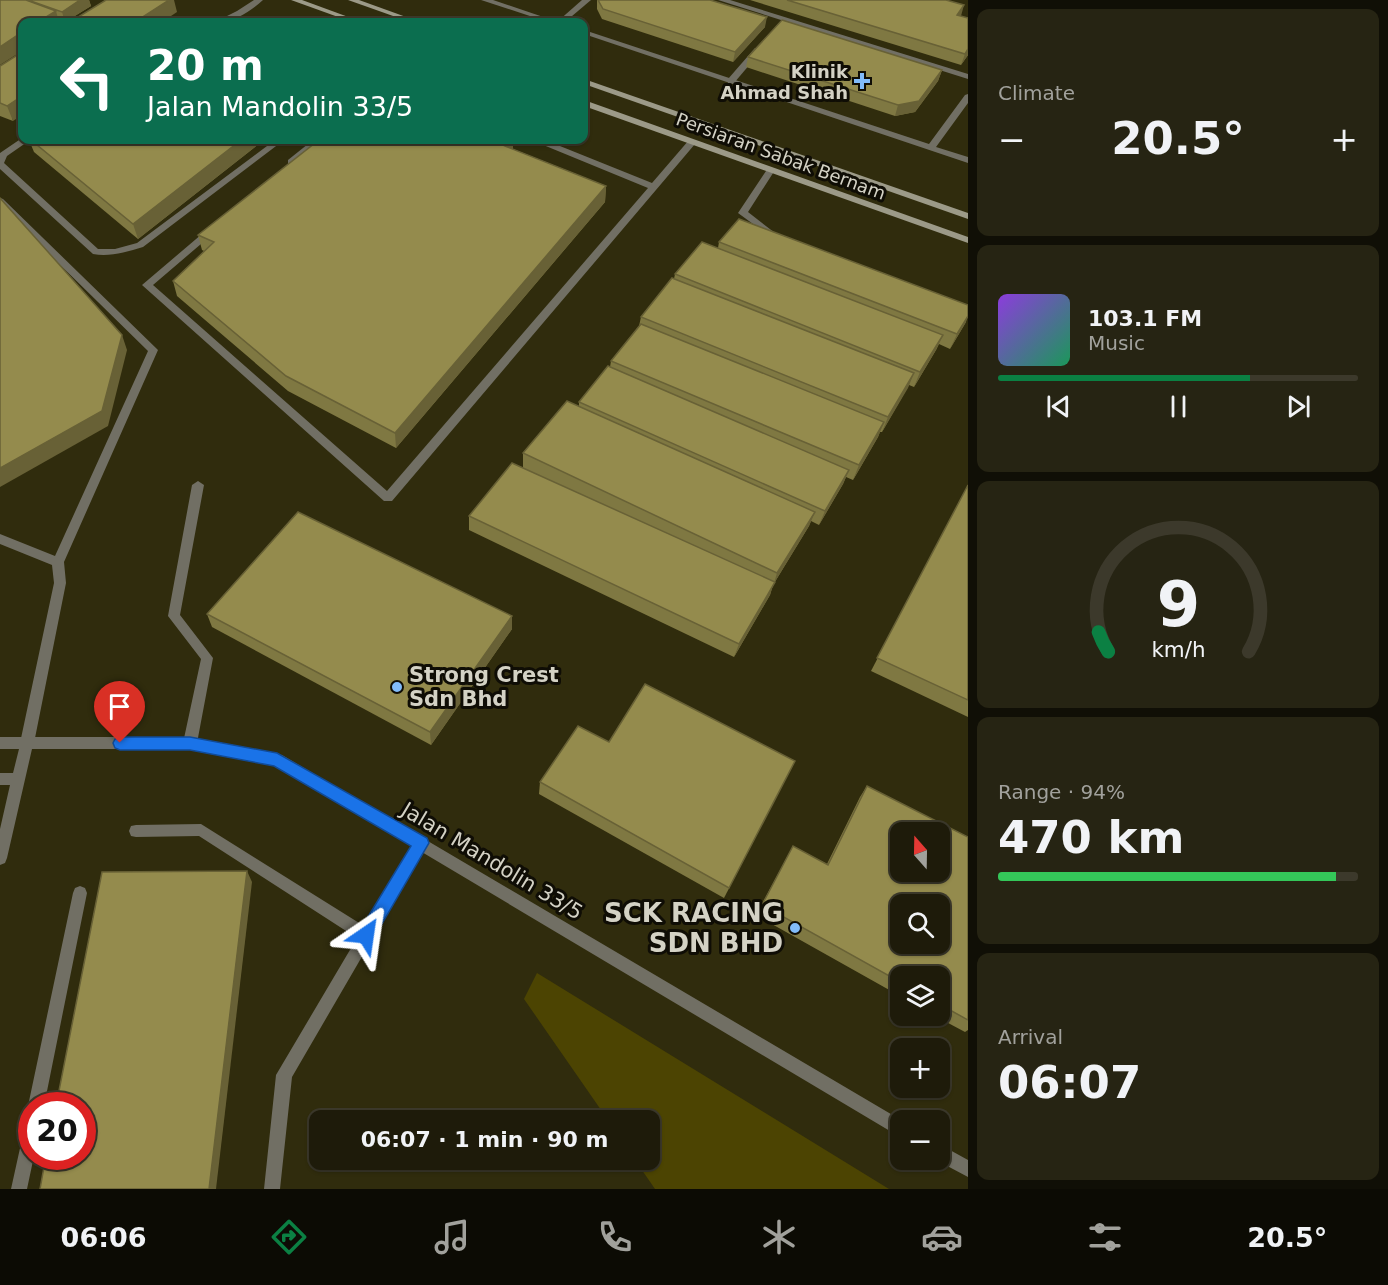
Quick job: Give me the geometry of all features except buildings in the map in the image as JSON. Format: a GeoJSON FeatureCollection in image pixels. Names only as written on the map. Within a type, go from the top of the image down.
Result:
{"type":"FeatureCollection","features":[{"type":"Feature","properties":{"kind":"street"},"geometry":{"type":"LineString","coordinates":[[228,18],[259,0]]}},
{"type":"Feature","properties":{"kind":"street"},"geometry":{"type":"LineString","coordinates":[[295,0],[347,18]]}},
{"type":"Feature","properties":{"kind":"street"},"geometry":{"type":"LineString","coordinates":[[352,0],[404,18]]}},
{"type":"Feature","properties":{"kind":"street"},"geometry":{"type":"LineString","coordinates":[[485,0],[541,18]]}},
{"type":"Feature","properties":{"kind":"street"},"geometry":{"type":"LineString","coordinates":[[566,18],[587,0]]}},
{"type":"Feature","properties":{"kind":"street"},"geometry":{"type":"LineString","coordinates":[[722,0],[968,76]]}},
{"type":"Feature","properties":{"kind":"street"},"geometry":{"type":"LineString","coordinates":[[777,28],[785,20]]}},
{"type":"Feature","properties":{"kind":"street"},"geometry":{"type":"LineString","coordinates":[[588,33],[968,160]]}},
{"type":"Feature","properties":{"kind":"street"},"geometry":{"type":"LineString","coordinates":[[731,81],[762,46]]}},
{"type":"Feature","properties":{"kind":"street","name":"Persiaran Sabak Bernam"},"geometry":{"type":"LineString","coordinates":[[588,82],[968,216]]}},
{"type":"Feature","properties":{"kind":"street"},"geometry":{"type":"LineString","coordinates":[[932,148],[968,97]]}},
{"type":"Feature","properties":{"kind":"street","name":"Persiaran Sabak Bernam"},"geometry":{"type":"LineString","coordinates":[[588,104],[968,240]]}},
{"type":"Feature","properties":{"kind":"street"},"geometry":{"type":"LineString","coordinates":[[219,224],[147,285],[388,498],[692,142]]}},
{"type":"Feature","properties":{"kind":"street"},"geometry":{"type":"LineString","coordinates":[[20,144],[3,155],[0,163],[96,252],[116,252],[140,245],[275,144]]}},
{"type":"Feature","properties":{"kind":"street"},"geometry":{"type":"LineString","coordinates":[[282,170],[313,144]]}},
{"type":"Feature","properties":{"kind":"street"},"geometry":{"type":"LineString","coordinates":[[549,144],[653,187]]}},
{"type":"Feature","properties":{"kind":"street"},"geometry":{"type":"LineString","coordinates":[[771,170],[743,213],[771,235],[782,239]]}},
{"type":"Feature","properties":{"kind":"street"},"geometry":{"type":"LineString","coordinates":[[0,201],[153,350],[58,562],[60,583],[20,779],[0,858]]}},
{"type":"Feature","properties":{"kind":"street"},"geometry":{"type":"LineString","coordinates":[[190,743],[207,658],[174,616],[198,485]]}},
{"type":"Feature","properties":{"kind":"street"},"geometry":{"type":"LineString","coordinates":[[0,539],[58,562]]}},
{"type":"Feature","properties":{"kind":"street","name":"Jalan Mandolin 33/5"},"geometry":{"type":"LineString","coordinates":[[0,743],[190,743],[277,759],[422,843],[890,1123]]}},
{"type":"Feature","properties":{"kind":"street"},"geometry":{"type":"LineString","coordinates":[[0,779],[20,779]]}},
{"type":"Feature","properties":{"kind":"street"},"geometry":{"type":"LineString","coordinates":[[136,831],[201,830],[366,935]]}},
{"type":"Feature","properties":{"kind":"street"},"geometry":{"type":"LineString","coordinates":[[272,1189],[284,1075],[422,843]]}},
{"type":"Feature","properties":{"kind":"street"},"geometry":{"type":"LineString","coordinates":[[39,1092],[80,893]]}},
{"type":"Feature","properties":{"kind":"street"},"geometry":{"type":"LineString","coordinates":[[950,1158],[968,1169]]}},
{"type":"Feature","properties":{"kind":"street"},"geometry":{"type":"LineString","coordinates":[[19,1189],[23,1170]]}},
{"type":"Feature","properties":{"kind":"shaded area"},"geometry":{"type":"Polygon","coordinates":[[[0,0],[968,0],[968,1189],[0,1189],[0,0]]]}},
{"type":"Feature","properties":{"kind":"shaded area"},"geometry":{"type":"Polygon","coordinates":[[[537,973],[889,1189],[655,1189],[642,1170],[660,1170],[660,1110],[601,1110],[524,999],[537,973]]]}},
{"type":"Feature","properties":{"kind":"place","name":"Klinik Ahmad Shah"},"geometry":{"type":"Point","coordinates":[862,81]}},
{"type":"Feature","properties":{"kind":"place","name":"Strong Crest Sdn Bhd"},"geometry":{"type":"Point","coordinates":[397,687]}},
{"type":"Feature","properties":{"kind":"place","name":"SCK RACING SDN BHD"},"geometry":{"type":"Point","coordinates":[795,928]}},
{"type":"Feature","properties":{"kind":"route"},"geometry":{"type":"LineString","coordinates":[[120,743],[190,743],[277,759],[422,843],[366,935]]}}]}
